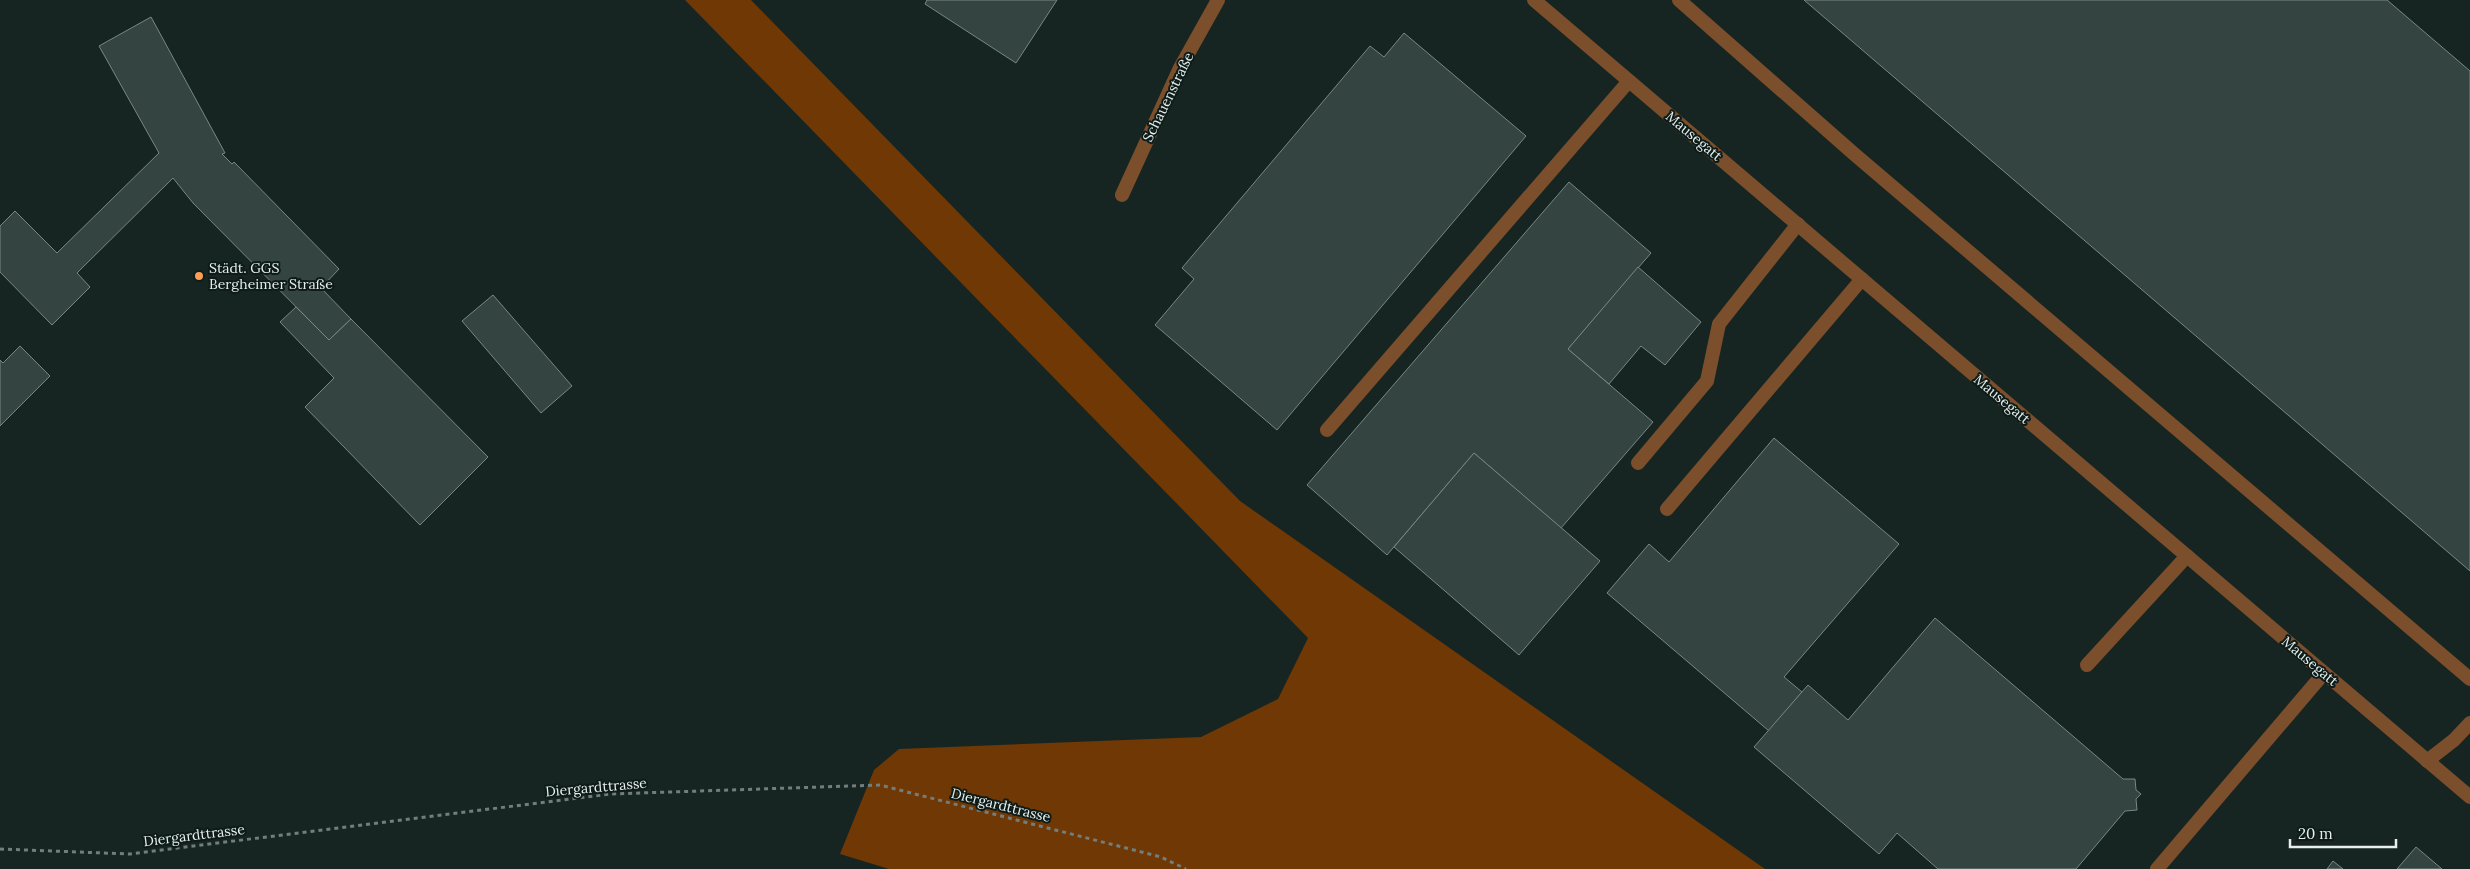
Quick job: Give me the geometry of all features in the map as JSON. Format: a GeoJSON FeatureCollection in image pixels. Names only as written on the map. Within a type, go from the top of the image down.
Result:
{"type":"FeatureCollection","features":[{"type":"Feature","properties":{"kind":"street","name":"Schauenstraße"},"geometry":{"type":"LineString","coordinates":[[1122,195],[1180,68],[1218,0]]}},
{"type":"Feature","properties":{"kind":"street"},"geometry":{"type":"LineString","coordinates":[[1679,0],[1868,166],[2470,679]]}},
{"type":"Feature","properties":{"kind":"street","name":"Mausegatt"},"geometry":{"type":"LineString","coordinates":[[1539,2],[1629,81],[2470,797]]}},
{"type":"Feature","properties":{"kind":"street"},"geometry":{"type":"LineString","coordinates":[[1327,430],[1629,81]]}},
{"type":"Feature","properties":{"kind":"street"},"geometry":{"type":"LineString","coordinates":[[1638,463],[1708,381],[1719,324],[1798,224]]}},
{"type":"Feature","properties":{"kind":"street"},"geometry":{"type":"LineString","coordinates":[[1667,509],[1862,279]]}},
{"type":"Feature","properties":{"kind":"street"},"geometry":{"type":"LineString","coordinates":[[2087,665],[2187,556]]}},
{"type":"Feature","properties":{"kind":"street"},"geometry":{"type":"LineString","coordinates":[[2157,869],[2324,673]]}},
{"type":"Feature","properties":{"kind":"street"},"geometry":{"type":"LineString","coordinates":[[2427,761],[2454,740],[2470,723]]}},
{"type":"Feature","properties":{"kind":"path","name":"Diergardttrasse"},"geometry":{"type":"LineString","coordinates":[[0,849],[130,854],[610,794],[880,785],[1161,858],[1186,869]]}},
{"type":"Feature","properties":{"kind":"shaded area"},"geometry":{"type":"Polygon","coordinates":[[[685,0],[751,0],[1240,501],[1765,869],[889,869],[840,854],[874,770],[899,749],[1201,737],[1278,699],[1308,638],[685,0]]]}},
{"type":"Feature","properties":{"kind":"building"},"geometry":{"type":"Polygon","coordinates":[[[927,0],[1057,0],[1016,63],[925,4],[927,0]]]}},
{"type":"Feature","properties":{"kind":"building"},"geometry":{"type":"Polygon","coordinates":[[[1804,0],[2387,0],[2470,71],[2470,571],[1804,0]]]}},
{"type":"Feature","properties":{"kind":"building"},"geometry":{"type":"Polygon","coordinates":[[[151,17],[225,153],[222,154],[232,164],[234,162],[339,269],[321,288],[351,319],[329,340],[193,203],[173,178],[77,273],[90,287],[52,325],[0,272],[0,226],[15,211],[57,253],[159,153],[99,46],[151,17]]]}},
{"type":"Feature","properties":{"kind":"building"},"geometry":{"type":"Polygon","coordinates":[[[1404,33],[1526,136],[1277,430],[1155,325],[1194,279],[1182,268],[1370,46],[1384,57],[1404,33]]]}},
{"type":"Feature","properties":{"kind":"building"},"geometry":{"type":"Polygon","coordinates":[[[1569,182],[1651,253],[1568,349],[1653,422],[1561,528],[1474,453],[1387,555],[1307,485],[1569,182]]]}},
{"type":"Feature","properties":{"kind":"building"},"geometry":{"type":"Polygon","coordinates":[[[1638,267],[1701,322],[1665,365],[1641,346],[1609,384],[1568,349],[1638,267]]]}},
{"type":"Feature","properties":{"kind":"building"},"geometry":{"type":"Polygon","coordinates":[[[493,295],[572,386],[541,413],[462,321],[493,295]]]}},
{"type":"Feature","properties":{"kind":"building"},"geometry":{"type":"Polygon","coordinates":[[[296,307],[329,340],[351,319],[488,457],[420,525],[305,407],[334,378],[280,322],[296,307]]]}},
{"type":"Feature","properties":{"kind":"building"},"geometry":{"type":"Polygon","coordinates":[[[20,346],[50,376],[0,426],[0,360],[3,363],[20,346]]]}},
{"type":"Feature","properties":{"kind":"building"},"geometry":{"type":"Polygon","coordinates":[[[1774,438],[1899,544],[1784,677],[1802,692],[1769,731],[1607,593],[1649,544],[1669,562],[1774,438]]]}},
{"type":"Feature","properties":{"kind":"building"},"geometry":{"type":"Polygon","coordinates":[[[1474,453],[1600,561],[1519,655],[1394,547],[1474,453]]]}},
{"type":"Feature","properties":{"kind":"building"},"geometry":{"type":"Polygon","coordinates":[[[1935,618],[2123,779],[2135,779],[2136,790],[2141,794],[2136,799],[2137,810],[2125,811],[2076,869],[1938,869],[1897,833],[1879,854],[1754,747],[1808,685],[1848,720],[1935,618]]]}},
{"type":"Feature","properties":{"kind":"building"},"geometry":{"type":"Polygon","coordinates":[[[2416,847],[2442,869],[2397,869],[2416,847]]]}},
{"type":"Feature","properties":{"kind":"building"},"geometry":{"type":"Polygon","coordinates":[[[2333,861],[2343,869],[2327,869],[2333,861]]]}},
{"type":"Feature","properties":{"kind":"place","name":"Städt. GGS Bergheimer Straße"},"geometry":{"type":"Point","coordinates":[199,276]}}]}
